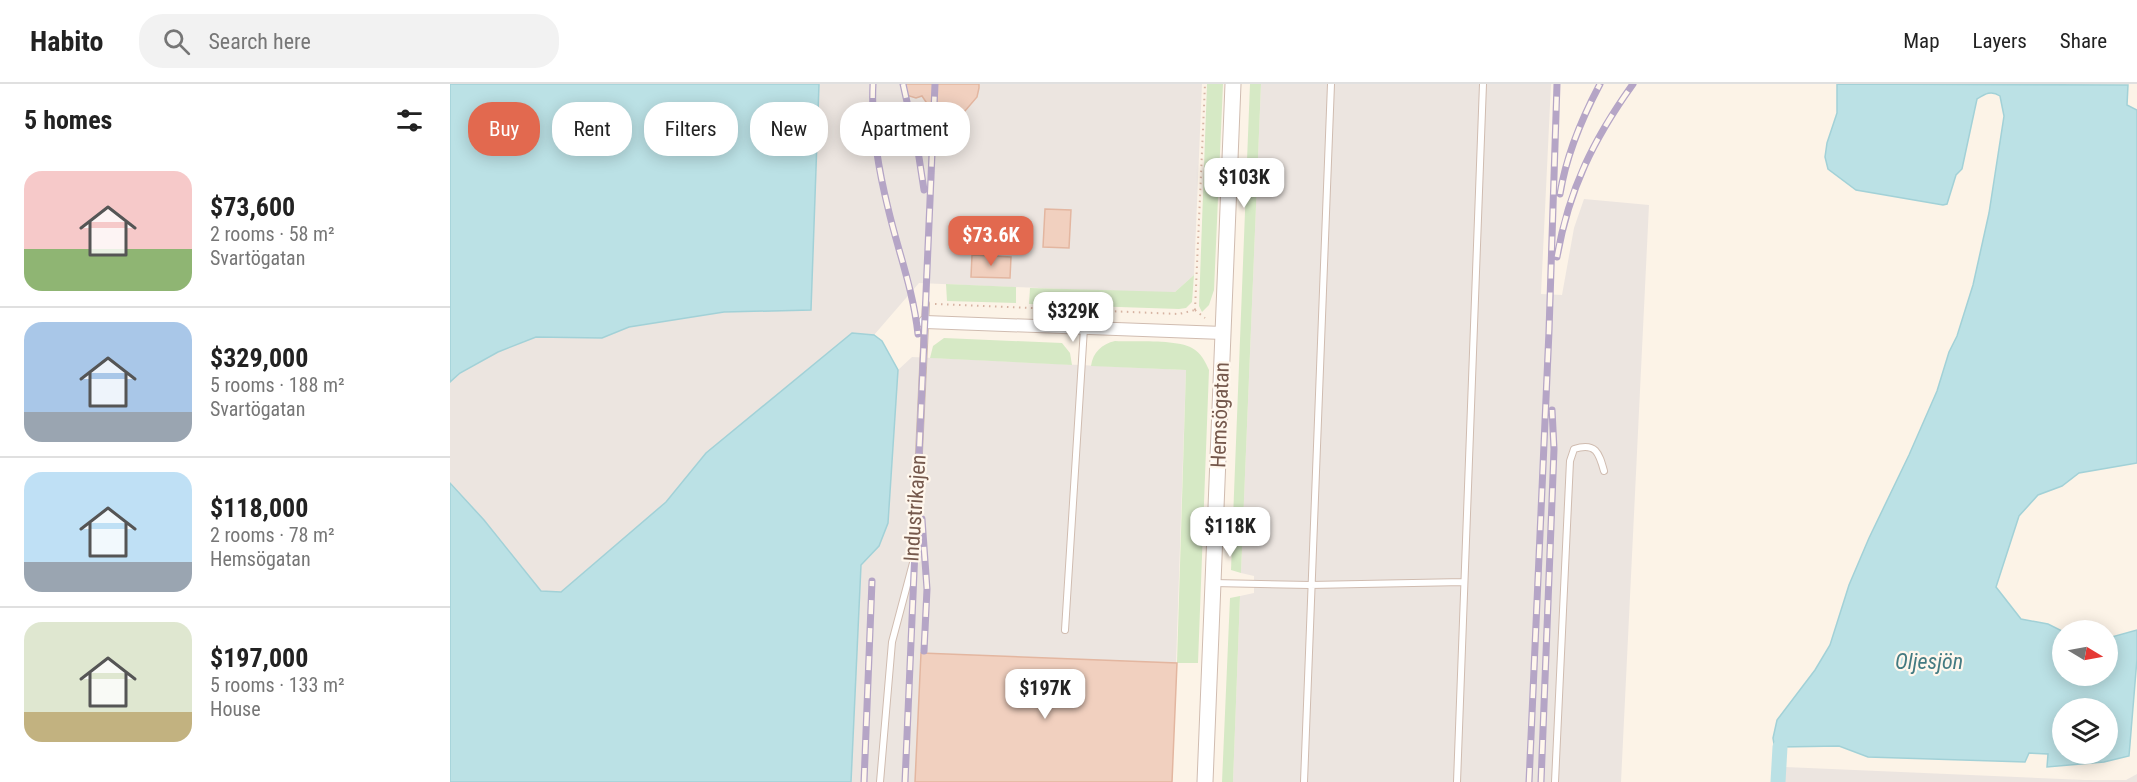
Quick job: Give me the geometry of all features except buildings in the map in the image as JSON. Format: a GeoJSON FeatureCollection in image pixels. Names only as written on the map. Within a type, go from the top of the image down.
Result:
{"type":"FeatureCollection","features":[{"type":"Feature","properties":{"kind":"street","name":"Hemsögatan"},"geometry":{"type":"LineString","coordinates":[[1205,782],[1233,84]]}},
{"type":"Feature","properties":{"kind":"street"},"geometry":{"type":"LineString","coordinates":[[925,322],[1223,333]]}},
{"type":"Feature","properties":{"kind":"lane"},"geometry":{"type":"LineString","coordinates":[[1304,782],[1331,84]]}},
{"type":"Feature","properties":{"kind":"lane"},"geometry":{"type":"LineString","coordinates":[[1456,782],[1483,84]]}},
{"type":"Feature","properties":{"kind":"lane","name":"Industrikajen"},"geometry":{"type":"LineString","coordinates":[[880,782],[892,642],[914,559],[926,304]]}},
{"type":"Feature","properties":{"kind":"lane"},"geometry":{"type":"LineString","coordinates":[[1065,630],[1084,328]]}},
{"type":"Feature","properties":{"kind":"lane"},"geometry":{"type":"LineString","coordinates":[[1555,782],[1570,461],[1574,449],[1584,446],[1592,448],[1599,454],[1604,471]]}},
{"type":"Feature","properties":{"kind":"lane"},"geometry":{"type":"LineString","coordinates":[[1212,583],[1310,585],[1464,582]]}},
{"type":"Feature","properties":{"kind":"path"},"geometry":{"type":"LineString","coordinates":[[926,304],[1179,314],[1195,310],[1205,84]]}},
{"type":"Feature","properties":{"kind":"shaded area"},"geometry":{"type":"Polygon","coordinates":[[[819,84],[1202,84],[1194,275],[1175,292],[1155,293],[919,283],[874,335],[852,333],[706,453],[666,502],[561,593],[541,592],[484,520],[450,483],[450,382],[460,373],[498,352],[536,337],[602,338],[629,327],[724,312],[811,309],[816,156],[828,156],[828,102],[818,102],[819,84]]]}},
{"type":"Feature","properties":{"kind":"shaded area"},"geometry":{"type":"Polygon","coordinates":[[[1261,84],[1551,84],[1541,294],[1562,295],[1574,228],[1584,199],[1649,205],[1621,782],[1233,782],[1240,596],[1254,593],[1254,576],[1241,573],[1261,84]]]}},
{"type":"Feature","properties":{"kind":"shaded area"},"geometry":{"type":"Polygon","coordinates":[[[912,357],[1186,370],[1172,782],[851,782],[861,565],[879,546],[888,523],[898,370],[912,357]]]}},
{"type":"Feature","properties":{"kind":"shaded area"},"geometry":{"type":"Polygon","coordinates":[[[1785,767],[2085,780],[2126,780],[2137,774],[2137,782],[1782,782],[1785,767]]]}},
{"type":"Feature","properties":{"kind":"green space"},"geometry":{"type":"Polygon","coordinates":[[[1207,84],[1223,84],[1214,290],[1209,305],[1202,312],[1199,306],[1207,84]]]}},
{"type":"Feature","properties":{"kind":"green space"},"geometry":{"type":"Polygon","coordinates":[[[1250,84],[1261,84],[1241,573],[1231,570],[1250,84]]]}},
{"type":"Feature","properties":{"kind":"green space"},"geometry":{"type":"Polygon","coordinates":[[[1194,275],[1192,302],[1186,308],[1029,304],[1030,288],[1175,292],[1194,275]]]}},
{"type":"Feature","properties":{"kind":"green space"},"geometry":{"type":"Polygon","coordinates":[[[946,284],[1016,287],[1016,303],[947,301],[946,284]]]}},
{"type":"Feature","properties":{"kind":"green space"},"geometry":{"type":"Polygon","coordinates":[[[944,338],[1062,343],[1070,353],[1072,365],[930,358],[933,346],[944,338]]]}},
{"type":"Feature","properties":{"kind":"green space"},"geometry":{"type":"Polygon","coordinates":[[[1115,341],[1166,342],[1185,345],[1198,352],[1209,370],[1198,663],[1177,663],[1186,370],[1091,366],[1099,349],[1115,341]]]}},
{"type":"Feature","properties":{"kind":"green space"},"geometry":{"type":"Polygon","coordinates":[[[1240,596],[1233,782],[1222,782],[1230,598],[1240,596]]]}},
{"type":"Feature","properties":{"kind":"water"},"geometry":{"type":"Polygon","coordinates":[[[450,84],[819,84],[818,102],[750,102],[750,156],[816,156],[811,310],[724,312],[629,327],[602,338],[536,337],[498,352],[460,373],[450,382],[450,84]]]}},
{"type":"Feature","properties":{"kind":"water","name":"Oljesjön"},"geometry":{"type":"Polygon","coordinates":[[[1837,84],[2128,85],[2127,105],[2137,110],[2137,463],[2079,473],[2062,486],[2038,495],[2019,516],[1996,587],[2021,619],[2052,626],[2052,686],[2118,686],[2118,635],[2137,630],[2137,659],[2129,756],[2118,759],[2118,698],[2052,698],[2052,764],[2081,764],[2047,767],[2048,754],[2029,753],[2025,762],[1868,757],[1839,746],[1780,747],[1774,744],[1777,720],[1815,670],[1830,645],[1849,585],[1937,391],[1949,352],[1957,336],[1973,285],[1989,213],[2004,116],[2000,96],[1991,93],[1977,99],[1962,169],[1956,175],[1947,204],[1856,190],[1828,169],[1825,157],[1837,113],[1837,84]]]}},
{"type":"Feature","properties":{"kind":"water"},"geometry":{"type":"Polygon","coordinates":[[[852,333],[874,335],[882,341],[898,370],[888,523],[879,546],[861,565],[851,782],[450,782],[450,483],[484,520],[541,591],[561,592],[666,502],[706,453],[852,333]]]}},
{"type":"Feature","properties":{"kind":"waterway"},"geometry":{"type":"LineString","coordinates":[[1778,782],[1780,747]]}},
{"type":"Feature","properties":{"kind":"railway"},"geometry":{"type":"LineString","coordinates":[[873,84],[874,131],[878,162],[913,301],[918,334]]}},
{"type":"Feature","properties":{"kind":"railway"},"geometry":{"type":"LineString","coordinates":[[903,84],[924,190]]}},
{"type":"Feature","properties":{"kind":"railway"},"geometry":{"type":"LineString","coordinates":[[905,782],[935,84]]}},
{"type":"Feature","properties":{"kind":"railway"},"geometry":{"type":"LineString","coordinates":[[1529,782],[1549,331],[1557,84]]}},
{"type":"Feature","properties":{"kind":"railway"},"geometry":{"type":"LineString","coordinates":[[1560,194],[1566,166],[1576,138],[1600,84]]}},
{"type":"Feature","properties":{"kind":"railway"},"geometry":{"type":"LineString","coordinates":[[1557,257],[1568,209],[1584,166],[1606,125],[1633,84]]}},
{"type":"Feature","properties":{"kind":"railway"},"geometry":{"type":"LineString","coordinates":[[1541,782],[1554,449],[1552,410]]}},
{"type":"Feature","properties":{"kind":"railway"},"geometry":{"type":"LineString","coordinates":[[922,519],[927,589],[924,651]]}},
{"type":"Feature","properties":{"kind":"railway"},"geometry":{"type":"LineString","coordinates":[[864,782],[872,581]]}}]}
